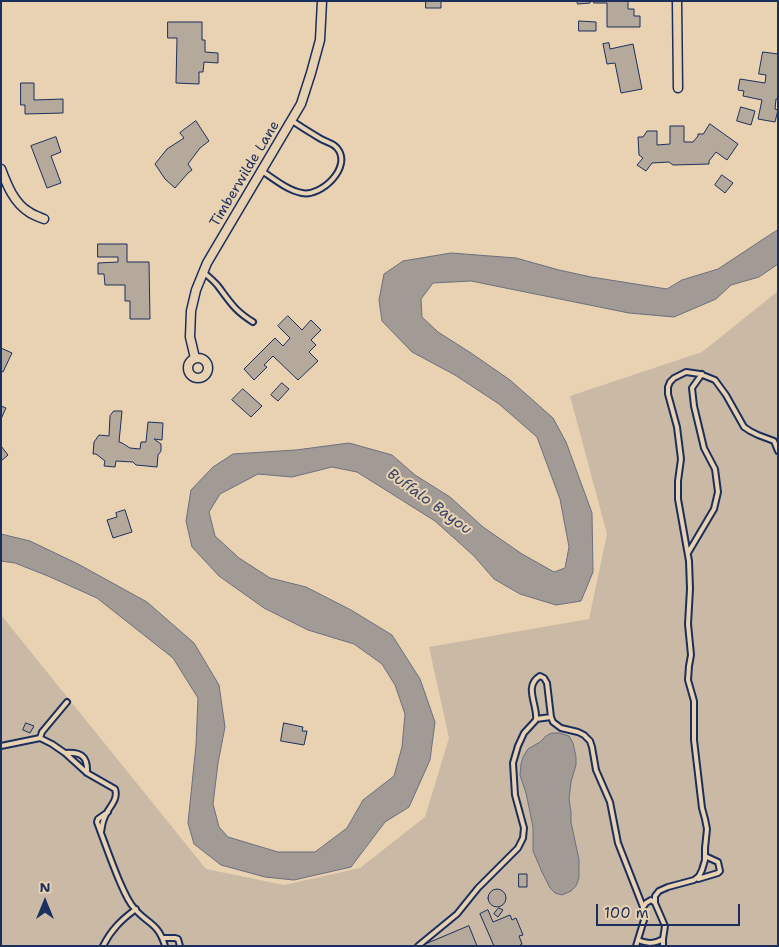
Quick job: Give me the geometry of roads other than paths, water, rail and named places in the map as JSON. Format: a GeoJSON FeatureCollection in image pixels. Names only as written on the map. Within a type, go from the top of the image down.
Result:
{"type":"FeatureCollection","features":[{"type":"Feature","properties":{"kind":"street","name":"Timberwilde Lane"},"geometry":{"type":"LineString","coordinates":[[195,358],[190,338],[191,311],[196,290],[207,263],[301,104],[320,40],[322,1]]}},
{"type":"Feature","properties":{"kind":"street"},"geometry":{"type":"LineString","coordinates":[[677,1],[678,88]]}},
{"type":"Feature","properties":{"kind":"street"},"geometry":{"type":"LineString","coordinates":[[1,168],[17,202],[29,212],[44,219]]}},
{"type":"Feature","properties":{"kind":"lane"},"geometry":{"type":"LineString","coordinates":[[262,171],[287,187],[303,193],[325,186],[340,170],[340,152],[337,147],[291,120]]}},
{"type":"Feature","properties":{"kind":"lane"},"geometry":{"type":"LineString","coordinates":[[203,272],[217,284],[230,303],[243,316],[253,322]]}},
{"type":"Feature","properties":{"kind":"lane"},"geometry":{"type":"LineString","coordinates":[[694,880],[699,876],[705,860],[706,824],[702,808],[694,740],[694,701],[688,680],[691,655],[688,624],[690,583],[688,553],[677,491],[681,459],[677,427],[668,394],[670,382],[686,372],[702,374],[714,380],[744,426],[758,435],[776,441],[778,451]]}},
{"type":"Feature","properties":{"kind":"lane"},"geometry":{"type":"LineString","coordinates":[[688,553],[714,509],[718,492],[715,469],[704,448],[694,406],[692,388],[702,374]]}},
{"type":"Feature","properties":{"kind":"lane"},"geometry":{"type":"LineString","coordinates":[[418,946],[458,914],[478,888],[518,848],[524,838],[524,828],[515,795],[513,763],[524,734],[536,719],[531,688],[532,683],[540,676],[544,678],[546,683],[553,722],[561,728],[584,735],[590,741],[596,770],[610,802],[618,843],[643,907],[644,920],[636,946]]}},
{"type":"Feature","properties":{"kind":"lane"},"geometry":{"type":"LineString","coordinates":[[40,738],[42,732],[67,702]]}},
{"type":"Feature","properties":{"kind":"lane"},"geometry":{"type":"LineString","coordinates":[[536,719],[551,717]]}},
{"type":"Feature","properties":{"kind":"lane"},"geometry":{"type":"LineString","coordinates":[[1,746],[40,738],[52,744],[87,773],[115,789],[116,798],[104,818],[101,834],[110,860],[124,890],[136,909],[157,928],[164,946]]}},
{"type":"Feature","properties":{"kind":"lane"},"geometry":{"type":"LineString","coordinates":[[64,753],[76,752],[82,756],[86,761],[87,773]]}},
{"type":"Feature","properties":{"kind":"lane"},"geometry":{"type":"LineString","coordinates":[[663,946],[665,926],[655,903],[655,896],[659,891],[668,887],[718,873],[720,870],[718,862],[705,856]]}},
{"type":"Feature","properties":{"kind":"lane"},"geometry":{"type":"LineString","coordinates":[[643,907],[646,902],[652,900],[655,903]]}},
{"type":"Feature","properties":{"kind":"lane"},"geometry":{"type":"LineString","coordinates":[[103,946],[115,926],[136,909]]}},
{"type":"Feature","properties":{"kind":"lane"},"geometry":{"type":"LineString","coordinates":[[162,938],[178,939],[180,946]]}},
{"type":"Feature","properties":{"kind":"lane"},"geometry":{"type":"LineString","coordinates":[[638,940],[646,944],[656,943],[663,939]]}},
{"type":"Feature","properties":{"kind":"water","name":"Buffalo Bayou"},"geometry":{"type":"Polygon","coordinates":[[[778,230],[778,264],[759,277],[731,285],[716,299],[674,317],[629,313],[471,281],[433,283],[421,299],[422,317],[438,332],[510,380],[553,418],[566,442],[592,513],[593,572],[581,601],[556,605],[520,594],[494,579],[474,556],[435,521],[357,472],[332,467],[292,477],[258,474],[220,494],[209,512],[215,536],[239,558],[270,578],[306,587],[351,610],[392,635],[420,679],[435,722],[430,760],[409,807],[385,822],[351,867],[294,880],[265,877],[221,865],[194,844],[188,823],[196,745],[198,698],[173,658],[97,598],[15,563],[1,561],[1,534],[30,541],[78,564],[147,602],[194,643],[219,685],[225,727],[213,804],[219,827],[228,837],[278,852],[315,852],[347,828],[363,800],[394,776],[402,747],[405,714],[395,685],[382,664],[354,644],[308,630],[264,608],[219,576],[192,547],[186,521],[191,490],[213,467],[233,454],[296,450],[349,443],[392,455],[415,475],[450,497],[483,527],[522,554],[554,572],[565,568],[569,547],[560,499],[537,437],[499,404],[455,375],[412,352],[382,321],[379,300],[384,274],[403,261],[451,253],[516,258],[591,277],[667,289],[682,280],[718,269],[778,230]]]}},
{"type":"Feature","properties":{"kind":"water"},"geometry":{"type":"Polygon","coordinates":[[[552,733],[569,736],[573,743],[576,757],[569,799],[571,822],[579,860],[579,878],[576,886],[571,891],[562,895],[555,893],[550,888],[533,851],[533,827],[520,775],[523,757],[528,749],[552,733]]]}}]}
